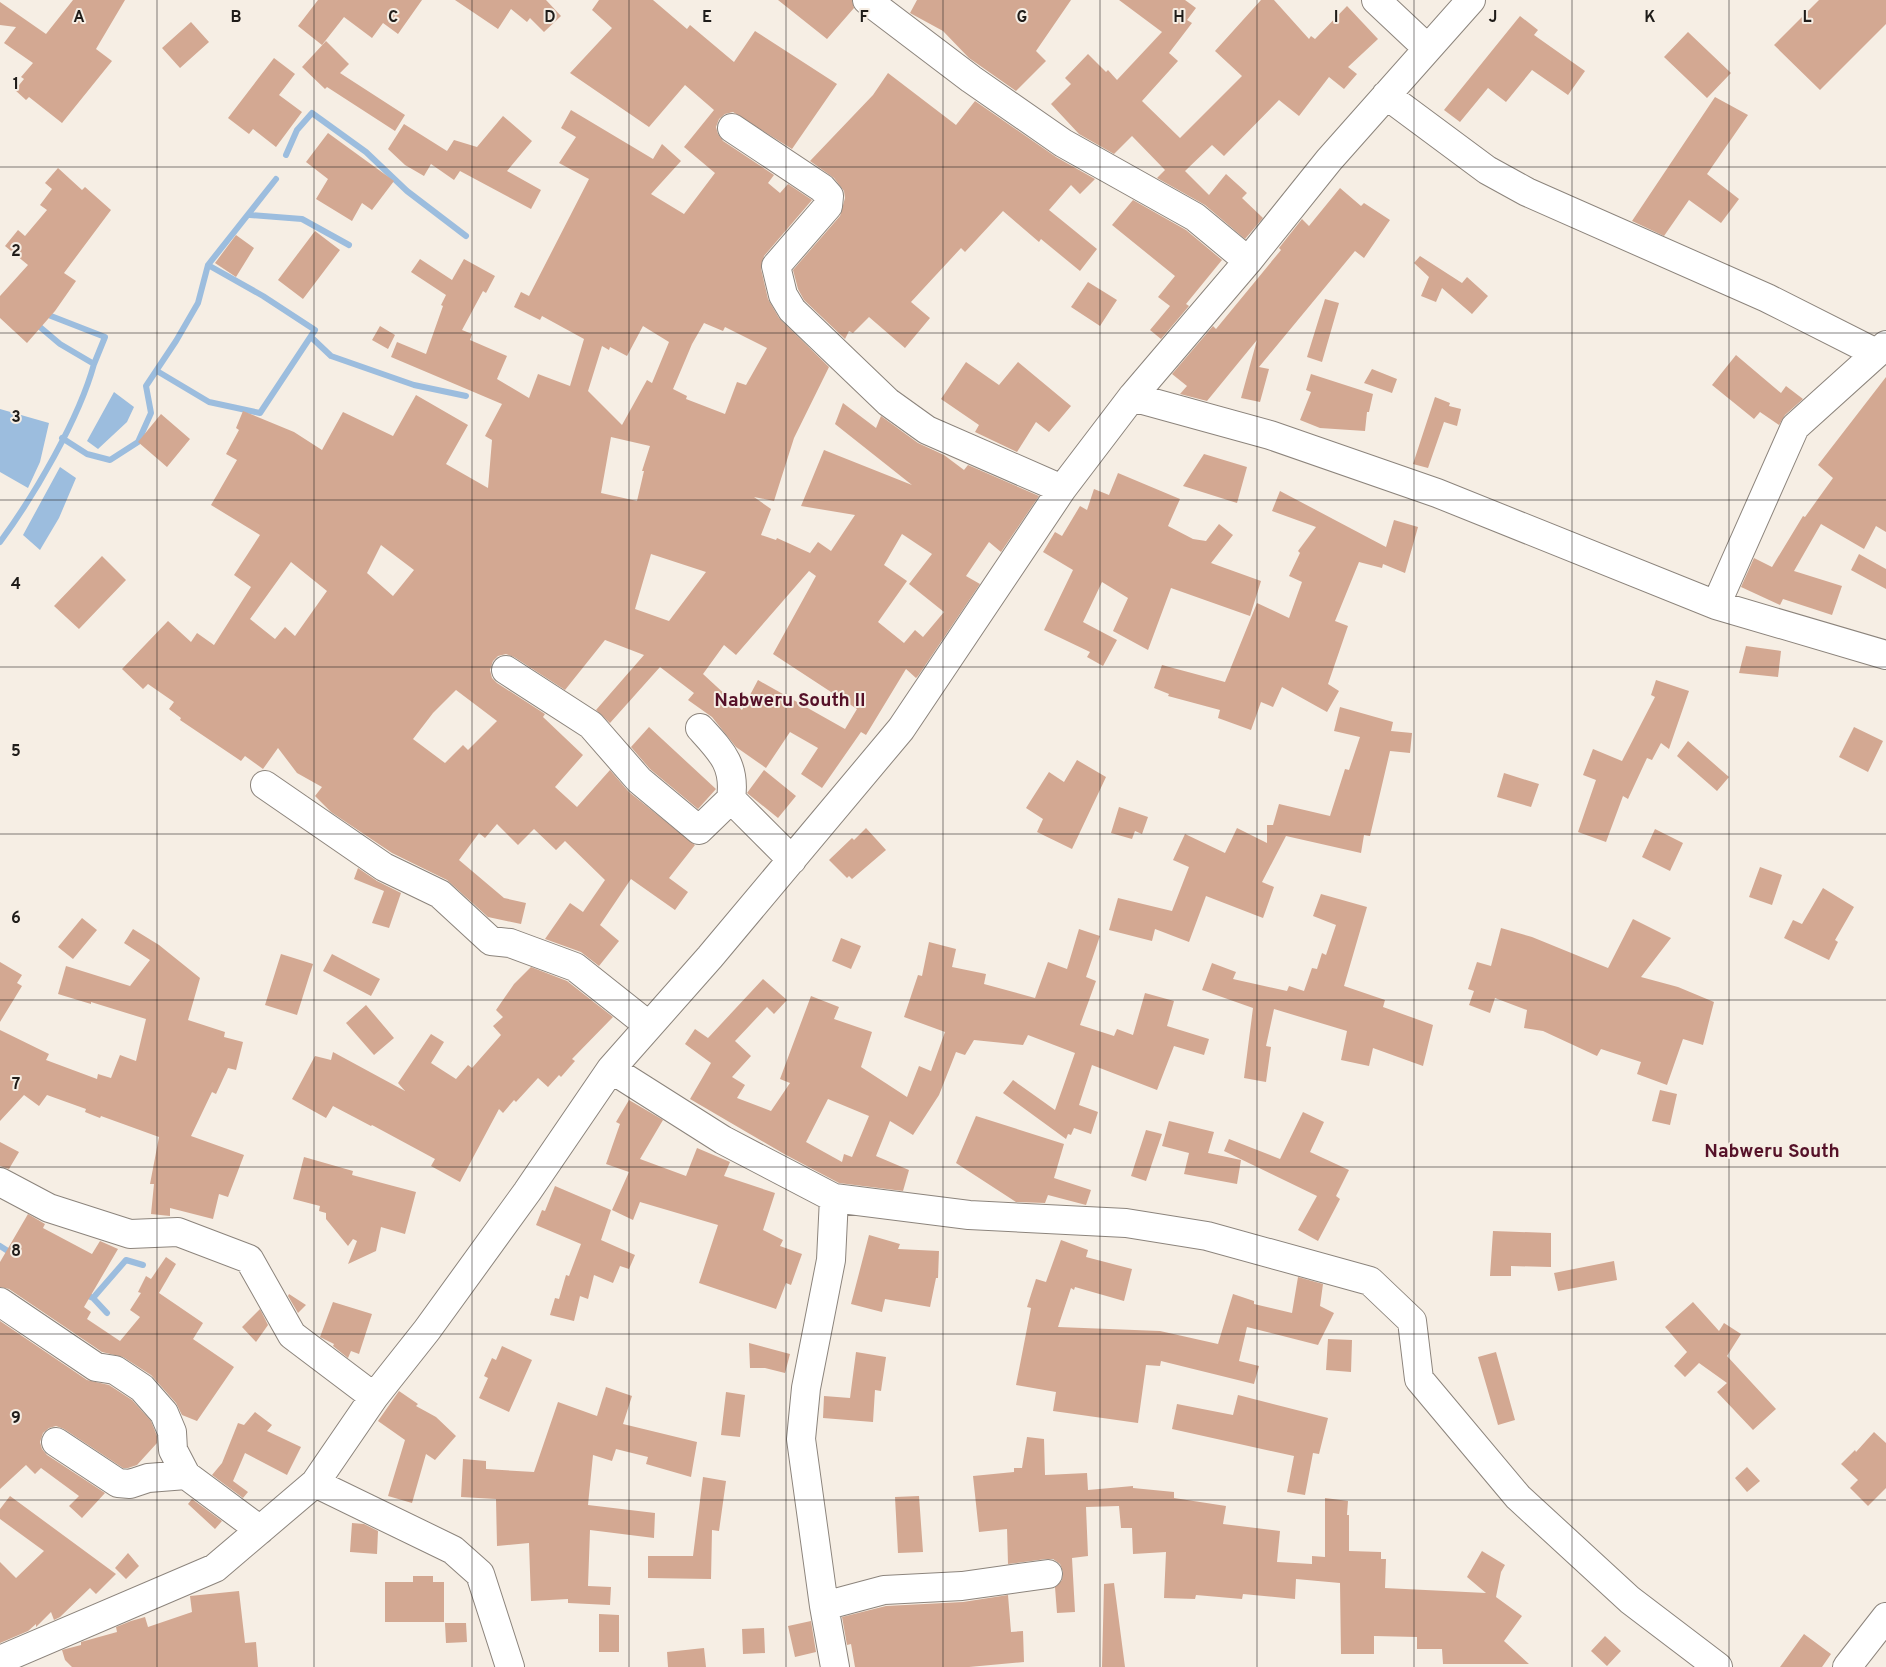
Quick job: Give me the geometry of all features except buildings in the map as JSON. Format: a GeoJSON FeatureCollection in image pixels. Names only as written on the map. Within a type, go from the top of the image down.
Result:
{"type":"FeatureCollection","features":[{"type":"Feature","properties":{"kind":"street"},"geometry":{"type":"LineString","coordinates":[[867,0],[972,79],[1063,143],[1195,217],[1248,261]]}},
{"type":"Feature","properties":{"kind":"street"},"geometry":{"type":"LineString","coordinates":[[1376,0],[1427,48]]}},
{"type":"Feature","properties":{"kind":"street"},"geometry":{"type":"LineString","coordinates":[[0,1660],[214,1568],[315,1483],[374,1398],[433,1322],[527,1192],[610,1069],[710,957],[901,729],[1062,490],[1132,397],[1248,261],[1329,160],[1471,0]]}},
{"type":"Feature","properties":{"kind":"street"},"geometry":{"type":"LineString","coordinates":[[1386,95],[1487,170],[1527,192],[1881,349],[1795,426],[1716,605]]}},
{"type":"Feature","properties":{"kind":"street"},"geometry":{"type":"LineString","coordinates":[[732,128],[822,188],[829,196],[828,206],[776,266],[782,295],[792,310],[888,402],[927,430],[1062,490]]}},
{"type":"Feature","properties":{"kind":"street"},"geometry":{"type":"LineString","coordinates":[[1132,397],[1270,435],[1437,493],[1716,605],[1886,655]]}},
{"type":"Feature","properties":{"kind":"street"},"geometry":{"type":"LineString","coordinates":[[506,670],[591,726],[639,780],[699,830],[731,798],[734,781],[724,755],[700,728]]}},
{"type":"Feature","properties":{"kind":"street"},"geometry":{"type":"LineString","coordinates":[[265,785],[384,868],[440,894],[491,941],[510,943],[574,967],[648,1025]]}},
{"type":"Feature","properties":{"kind":"street"},"geometry":{"type":"LineString","coordinates":[[731,798],[792,860]]}},
{"type":"Feature","properties":{"kind":"street"},"geometry":{"type":"LineString","coordinates":[[610,1069],[723,1140],[834,1198],[969,1215],[1126,1223],[1206,1236],[1370,1281],[1412,1321],[1419,1379],[1518,1497],[1630,1600],[1718,1667]]}},
{"type":"Feature","properties":{"kind":"street"},"geometry":{"type":"LineString","coordinates":[[0,1182],[50,1208],[130,1234],[178,1232],[249,1259],[292,1335],[374,1398]]}},
{"type":"Feature","properties":{"kind":"street"},"geometry":{"type":"LineString","coordinates":[[834,1198],[831,1260],[806,1388],[801,1440],[824,1606],[835,1667]]}},
{"type":"Feature","properties":{"kind":"street"},"geometry":{"type":"LineString","coordinates":[[0,1302],[96,1367],[116,1370],[142,1388],[164,1413],[172,1432],[173,1450],[186,1475],[260,1530]]}},
{"type":"Feature","properties":{"kind":"street"},"geometry":{"type":"LineString","coordinates":[[56,1442],[118,1483],[130,1484],[148,1478],[186,1475]]}},
{"type":"Feature","properties":{"kind":"street"},"geometry":{"type":"LineString","coordinates":[[315,1483],[453,1550],[480,1574],[510,1667]]}},
{"type":"Feature","properties":{"kind":"street"},"geometry":{"type":"LineString","coordinates":[[824,1606],[884,1590],[962,1586],[1048,1574]]}},
{"type":"Feature","properties":{"kind":"street"},"geometry":{"type":"LineString","coordinates":[[1847,1667],[1886,1617]]}},
{"type":"Feature","properties":{"kind":"water"},"geometry":{"type":"Polygon","coordinates":[[[114,392],[134,407],[127,422],[98,449],[87,441],[114,392]]]}},
{"type":"Feature","properties":{"kind":"water"},"geometry":{"type":"Polygon","coordinates":[[[0,409],[49,423],[40,462],[28,488],[0,472],[0,409]]]}},
{"type":"Feature","properties":{"kind":"water"},"geometry":{"type":"Polygon","coordinates":[[[60,467],[76,478],[59,518],[40,550],[23,535],[60,467]]]}},
{"type":"Feature","properties":{"kind":"waterway"},"geometry":{"type":"LineString","coordinates":[[286,155],[297,130],[312,113],[366,152],[407,191],[466,236]]}},
{"type":"Feature","properties":{"kind":"waterway"},"geometry":{"type":"LineString","coordinates":[[62,438],[87,454],[110,460],[138,442],[151,413],[146,386],[176,341],[198,303],[208,265],[276,179]]}},
{"type":"Feature","properties":{"kind":"waterway"},"geometry":{"type":"LineString","coordinates":[[250,215],[302,219],[349,245]]}},
{"type":"Feature","properties":{"kind":"waterway"},"geometry":{"type":"LineString","coordinates":[[157,371],[209,402],[260,413],[315,330],[263,296],[208,265]]}},
{"type":"Feature","properties":{"kind":"waterway"},"geometry":{"type":"LineString","coordinates":[[44,311],[51,316],[105,337],[94,364]]}},
{"type":"Feature","properties":{"kind":"waterway"},"geometry":{"type":"LineString","coordinates":[[0,542],[27,503],[67,432],[78,409],[94,364],[60,344],[34,322]]}},
{"type":"Feature","properties":{"kind":"waterway"},"geometry":{"type":"LineString","coordinates":[[311,337],[331,356],[414,385],[466,396]]}},
{"type":"Feature","properties":{"kind":"waterway"},"geometry":{"type":"LineString","coordinates":[[0,1246],[14,1255]]}},
{"type":"Feature","properties":{"kind":"waterway"},"geometry":{"type":"LineString","coordinates":[[93,1298],[126,1260],[143,1265]]}},
{"type":"Feature","properties":{"kind":"waterway"},"geometry":{"type":"LineString","coordinates":[[84,1294],[93,1298],[107,1313]]}},
{"type":"Feature","properties":{"kind":"district","name":"Nabweru South II"},"geometry":{"type":"Point","coordinates":[790,701]}},
{"type":"Feature","properties":{"kind":"district","name":"Nabweru South"},"geometry":{"type":"Point","coordinates":[1772,1152]}}]}
